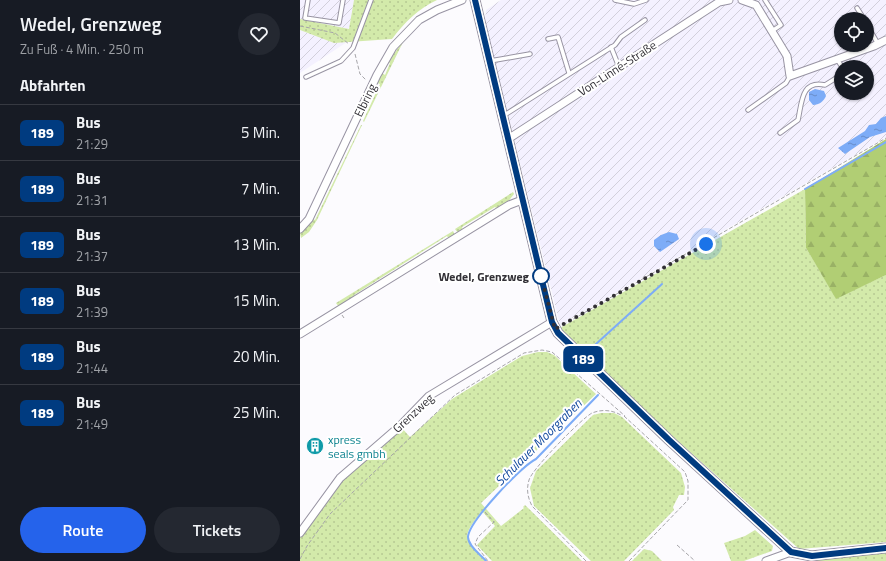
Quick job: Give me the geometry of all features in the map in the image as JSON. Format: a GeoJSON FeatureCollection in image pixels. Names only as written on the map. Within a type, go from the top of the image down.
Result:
{"type":"FeatureCollection","features":[{"type":"Feature","properties":{"kind":"street","name":"Elbring"},"geometry":{"type":"LineString","coordinates":[[300,229],[308,219],[377,75],[393,47],[419,20],[437,10],[462,0]]}},
{"type":"Feature","properties":{"kind":"street"},"geometry":{"type":"LineString","coordinates":[[475,0],[553,325],[566,342],[669,440],[791,552]]}},
{"type":"Feature","properties":{"kind":"street","name":"Von-Linné-Straße"},"geometry":{"type":"LineString","coordinates":[[508,139],[719,2],[728,0]]}},
{"type":"Feature","properties":{"kind":"street"},"geometry":{"type":"LineString","coordinates":[[742,0],[756,5],[787,56],[790,76],[886,40]]}},
{"type":"Feature","properties":{"kind":"street"},"geometry":{"type":"LineString","coordinates":[[300,334],[509,205],[522,200]]}},
{"type":"Feature","properties":{"kind":"street","name":"Grenzweg"},"geometry":{"type":"LineString","coordinates":[[300,532],[340,478],[400,426],[424,400],[553,325]]}},
{"type":"Feature","properties":{"kind":"street"},"geometry":{"type":"LineString","coordinates":[[766,561],[791,552],[812,556],[886,548]]}},
{"type":"Feature","properties":{"kind":"lane"},"geometry":{"type":"LineString","coordinates":[[308,0],[305,18],[339,23],[343,0]]}},
{"type":"Feature","properties":{"kind":"lane"},"geometry":{"type":"LineString","coordinates":[[306,77],[341,61],[352,49],[371,0]]}},
{"type":"Feature","properties":{"kind":"lane"},"geometry":{"type":"LineString","coordinates":[[615,0],[634,4],[646,0]]}},
{"type":"Feature","properties":{"kind":"lane"},"geometry":{"type":"LineString","coordinates":[[765,0],[781,25],[772,31]]}},
{"type":"Feature","properties":{"kind":"lane"},"geometry":{"type":"LineString","coordinates":[[857,8],[860,12]]}},
{"type":"Feature","properties":{"kind":"lane"},"geometry":{"type":"LineString","coordinates":[[502,117],[611,48],[621,37],[645,20]]}},
{"type":"Feature","properties":{"kind":"lane"},"geometry":{"type":"LineString","coordinates":[[874,37],[878,44]]}},
{"type":"Feature","properties":{"kind":"lane"},"geometry":{"type":"LineString","coordinates":[[548,39],[558,38],[569,74]]}},
{"type":"Feature","properties":{"kind":"lane"},"geometry":{"type":"LineString","coordinates":[[611,48],[619,67]]}},
{"type":"Feature","properties":{"kind":"lane"},"geometry":{"type":"LineString","coordinates":[[489,61],[530,54]]}},
{"type":"Feature","properties":{"kind":"lane"},"geometry":{"type":"LineString","coordinates":[[748,110],[786,83],[790,76]]}},
{"type":"Feature","properties":{"kind":"lane"},"geometry":{"type":"LineString","coordinates":[[780,133],[798,120],[804,92],[810,86],[816,83],[826,85],[834,80]]}},
{"type":"Feature","properties":{"kind":"path"},"geometry":{"type":"LineString","coordinates":[[300,26],[335,33],[347,42],[357,59],[360,74],[366,80]]}},
{"type":"Feature","properties":{"kind":"path"},"geometry":{"type":"LineString","coordinates":[[553,325],[642,281],[886,138]]}},
{"type":"Feature","properties":{"kind":"path"},"geometry":{"type":"LineString","coordinates":[[300,559],[307,546],[330,514],[455,395],[524,353],[542,350],[555,354],[685,472],[688,486],[688,500],[629,561]]}},
{"type":"Feature","properties":{"kind":"path"},"geometry":{"type":"LineString","coordinates":[[586,561],[532,506],[528,499],[527,490],[529,479],[539,463],[591,414],[602,410],[615,411],[625,416]]}},
{"type":"Feature","properties":{"kind":"path"},"geometry":{"type":"LineString","coordinates":[[485,512],[494,522],[478,537],[474,544],[488,561]]}},
{"type":"Feature","properties":{"kind":"path"},"geometry":{"type":"LineString","coordinates":[[677,545],[695,561]]}},
{"type":"Feature","properties":{"kind":"shaded area"},"geometry":{"type":"Polygon","coordinates":[[[300,0],[354,0],[349,29],[300,19],[300,0]]]}},
{"type":"Feature","properties":{"kind":"shaded area"},"geometry":{"type":"Polygon","coordinates":[[[501,0],[886,0],[886,137],[560,325],[485,21],[486,10],[501,0]]]}},
{"type":"Feature","properties":{"kind":"shaded area"},"geometry":{"type":"Polygon","coordinates":[[[300,30],[334,43],[347,42],[300,73],[300,30]]]}},
{"type":"Feature","properties":{"kind":"green space"},"geometry":{"type":"Polygon","coordinates":[[[354,0],[437,0],[412,16],[392,39],[334,43],[300,30],[300,19],[349,29],[354,0]]]}},
{"type":"Feature","properties":{"kind":"green space"},"geometry":{"type":"Polygon","coordinates":[[[404,40],[364,122],[363,121],[380,84],[377,83],[382,73],[385,75],[390,63],[388,62],[404,40]]]}},
{"type":"Feature","properties":{"kind":"green space"},"geometry":{"type":"Polygon","coordinates":[[[361,125],[317,220],[309,232],[301,238],[300,233],[310,224],[313,219],[315,220],[361,125]]]}},
{"type":"Feature","properties":{"kind":"green space"},"geometry":{"type":"Polygon","coordinates":[[[886,139],[886,275],[836,299],[806,248],[805,189],[886,139]]]}},
{"type":"Feature","properties":{"kind":"green space"},"geometry":{"type":"Polygon","coordinates":[[[805,189],[806,248],[836,298],[886,275],[886,542],[799,549],[680,443],[586,356],[560,328],[805,189]]]}},
{"type":"Feature","properties":{"kind":"green space"},"geometry":{"type":"Polygon","coordinates":[[[513,192],[514,194],[507,203],[497,209],[495,207],[462,227],[463,230],[458,233],[455,229],[513,192]]]}},
{"type":"Feature","properties":{"kind":"green space"},"geometry":{"type":"Polygon","coordinates":[[[453,231],[455,235],[449,239],[447,236],[354,295],[355,297],[339,307],[336,303],[453,231]]]}},
{"type":"Feature","properties":{"kind":"green space"},"geometry":{"type":"Polygon","coordinates":[[[538,352],[547,352],[554,355],[596,394],[481,503],[501,526],[524,508],[523,507],[525,505],[582,561],[492,561],[477,545],[495,526],[482,511],[468,532],[467,537],[472,547],[485,561],[300,561],[300,533],[340,478],[400,426],[410,437],[452,399],[522,356],[538,352]]]}},
{"type":"Feature","properties":{"kind":"green space"},"geometry":{"type":"Polygon","coordinates":[[[601,413],[614,413],[622,417],[681,473],[685,487],[684,495],[679,495],[673,507],[674,510],[624,561],[591,561],[534,506],[530,488],[536,471],[593,415],[601,413]]]}},
{"type":"Feature","properties":{"kind":"green space"},"geometry":{"type":"Polygon","coordinates":[[[755,530],[773,546],[772,551],[744,561],[731,561],[724,543],[745,536],[755,530]]]}},
{"type":"Feature","properties":{"kind":"green space"},"geometry":{"type":"Polygon","coordinates":[[[644,549],[652,551],[662,561],[632,561],[644,549]]]}},
{"type":"Feature","properties":{"kind":"green space"},"geometry":{"type":"Polygon","coordinates":[[[886,553],[886,561],[816,561],[816,560],[886,553]]]}},
{"type":"Feature","properties":{"kind":"water"},"geometry":{"type":"Polygon","coordinates":[[[815,89],[824,91],[826,96],[824,100],[813,105],[809,100],[809,92],[815,89]]]}},
{"type":"Feature","properties":{"kind":"water"},"geometry":{"type":"Polygon","coordinates":[[[886,116],[886,132],[870,137],[845,154],[838,148],[865,131],[869,125],[876,124],[881,118],[886,116]]]}},
{"type":"Feature","properties":{"kind":"water"},"geometry":{"type":"Polygon","coordinates":[[[669,232],[677,234],[679,239],[660,252],[654,246],[654,240],[669,232]]]}},
{"type":"Feature","properties":{"kind":"waterway","name":"Schulauer Moorgraben"},"geometry":{"type":"LineString","coordinates":[[805,189],[886,142]]}},
{"type":"Feature","properties":{"kind":"waterway","name":"Schulauer Moorgraben"},"geometry":{"type":"LineString","coordinates":[[587,355],[585,354],[662,284]]}},
{"type":"Feature","properties":{"kind":"waterway","name":"Schulauer Moorgraben"},"geometry":{"type":"LineString","coordinates":[[486,561],[472,547],[468,537],[477,519],[508,483],[536,459],[598,395]]}},
{"type":"Feature","properties":{"kind":"bus line","name":"189"},"geometry":{"type":"LineString","coordinates":[[475,0],[552,322],[558,333],[669,440],[794,554],[812,556],[886,548]]}},
{"type":"Feature","properties":{"kind":"place","name":"Wedel, Grenzweg"},"geometry":{"type":"Point","coordinates":[541,276]}},
{"type":"Feature","properties":{"kind":"place","name":"xpress seals gmbh"},"geometry":{"type":"Point","coordinates":[315,446]}},
{"type":"Feature","properties":{"kind":"route"},"geometry":{"type":"LineString","coordinates":[[541,276],[540,275],[555,329],[706,244]]}}]}
